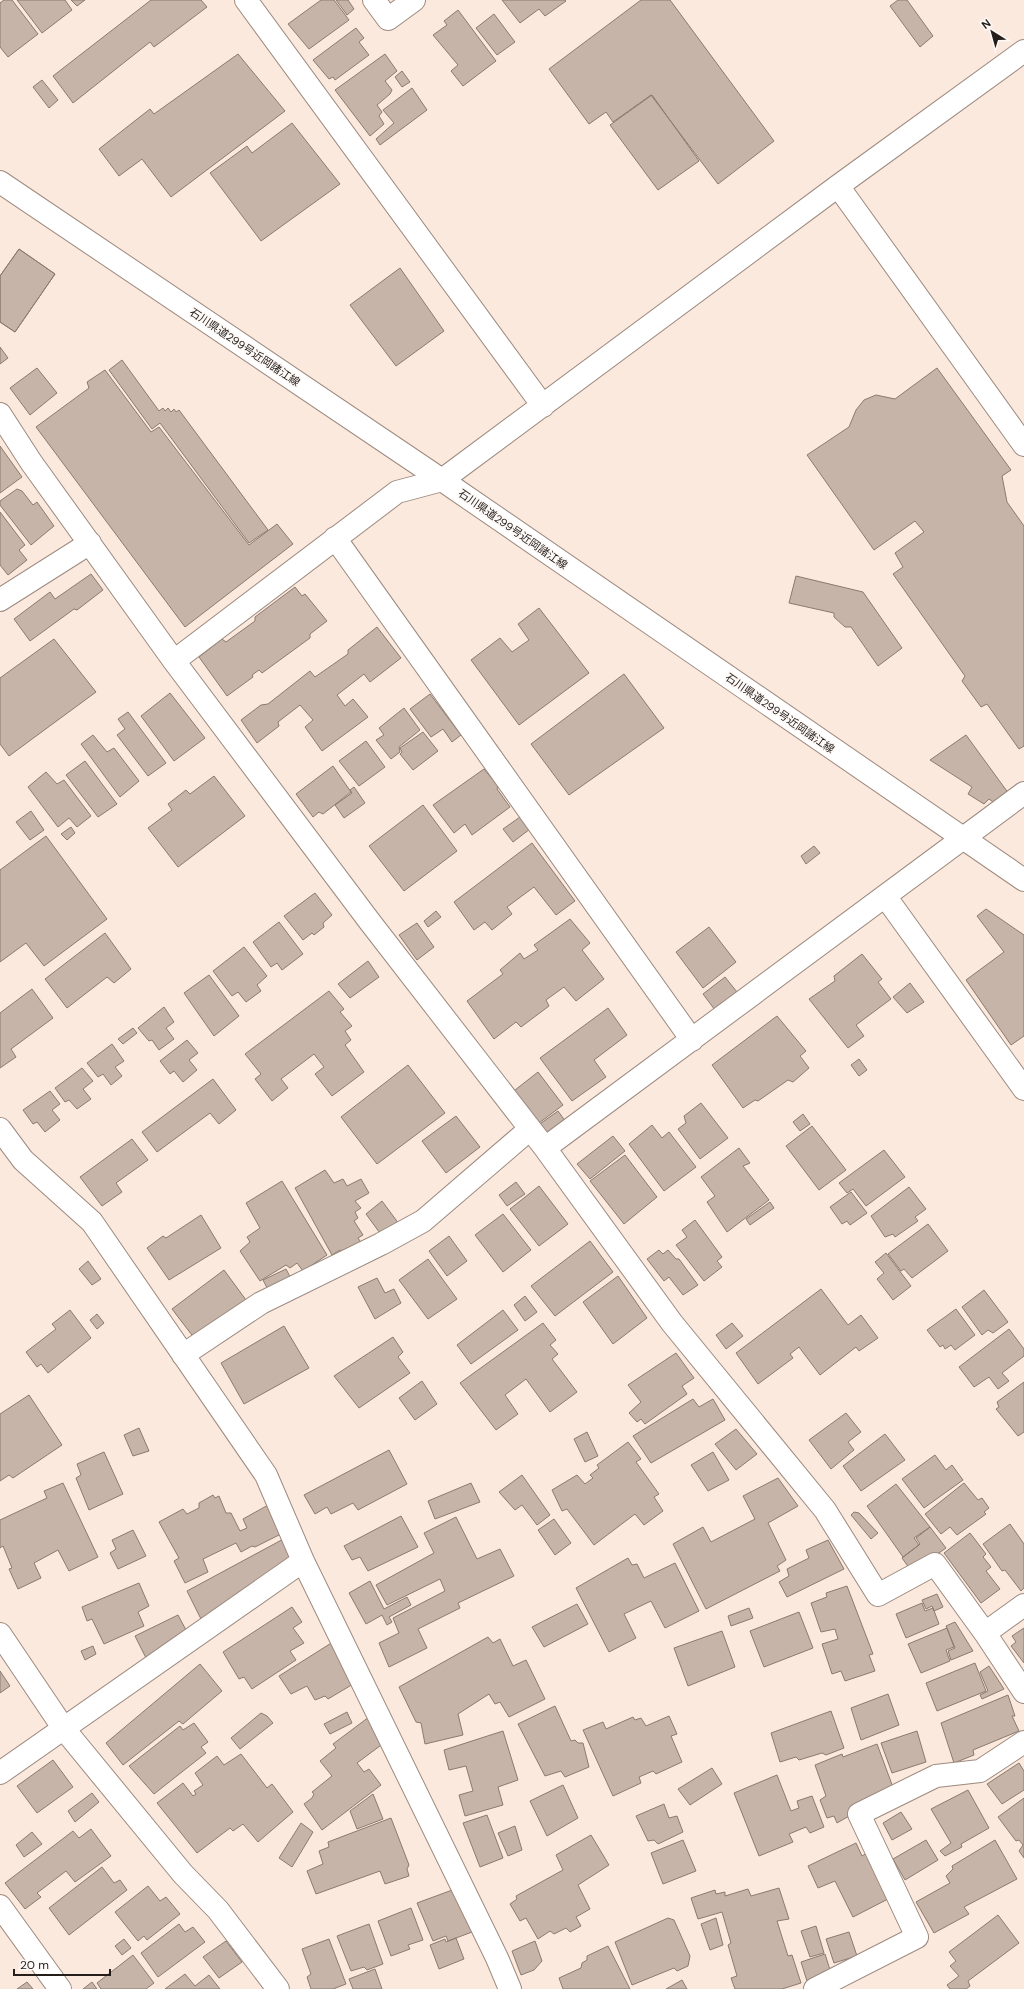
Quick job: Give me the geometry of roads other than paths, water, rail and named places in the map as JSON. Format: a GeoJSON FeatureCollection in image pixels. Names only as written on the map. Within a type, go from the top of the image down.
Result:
{"type":"FeatureCollection","features":[{"type":"Feature","properties":{"kind":"street"},"geometry":{"type":"LineString","coordinates":[[246,0],[543,406]]}},
{"type":"Feature","properties":{"kind":"street"},"geometry":{"type":"LineString","coordinates":[[374,0],[388,19],[414,0]]}},
{"type":"Feature","properties":{"kind":"street"},"geometry":{"type":"LineString","coordinates":[[174,661],[397,492],[442,480],[1024,50]]}},
{"type":"Feature","properties":{"kind":"street","name":"石川県道299号近岡諸江線"},"geometry":{"type":"LineString","coordinates":[[0,182],[442,480],[1024,880]]}},
{"type":"Feature","properties":{"kind":"street"},"geometry":{"type":"LineString","coordinates":[[838,186],[1024,445]]}},
{"type":"Feature","properties":{"kind":"street"},"geometry":{"type":"LineString","coordinates":[[0,414],[31,462],[174,661],[365,915],[545,1148],[672,1322],[825,1510],[878,1595],[935,1564],[985,1633],[1024,1692]]}},
{"type":"Feature","properties":{"kind":"street"},"geometry":{"type":"LineString","coordinates":[[335,538],[692,1040]]}},
{"type":"Feature","properties":{"kind":"street"},"geometry":{"type":"LineString","coordinates":[[0,600],[90,543]]}},
{"type":"Feature","properties":{"kind":"street"},"geometry":{"type":"LineString","coordinates":[[545,1148],[1024,793]]}},
{"type":"Feature","properties":{"kind":"street"},"geometry":{"type":"LineString","coordinates":[[885,896],[1024,1089]]}},
{"type":"Feature","properties":{"kind":"street"},"geometry":{"type":"LineString","coordinates":[[0,1129],[24,1160],[92,1222],[266,1475],[303,1562],[494,1951],[510,1989]]}},
{"type":"Feature","properties":{"kind":"street"},"geometry":{"type":"LineString","coordinates":[[183,1355],[261,1303],[381,1244],[423,1221],[530,1129]]}},
{"type":"Feature","properties":{"kind":"street"},"geometry":{"type":"LineString","coordinates":[[0,1773],[303,1562]]}},
{"type":"Feature","properties":{"kind":"street"},"geometry":{"type":"LineString","coordinates":[[985,1633],[1024,1606]]}},
{"type":"Feature","properties":{"kind":"street"},"geometry":{"type":"LineString","coordinates":[[0,1634],[64,1729],[183,1874],[218,1910],[270,1986]]}},
{"type":"Feature","properties":{"kind":"street"},"geometry":{"type":"LineString","coordinates":[[815,1989],[917,1937],[859,1814],[936,1776],[980,1771],[1024,1742]]}},
{"type":"Feature","properties":{"kind":"street"},"geometry":{"type":"LineString","coordinates":[[0,1906],[60,1989]]}}]}
